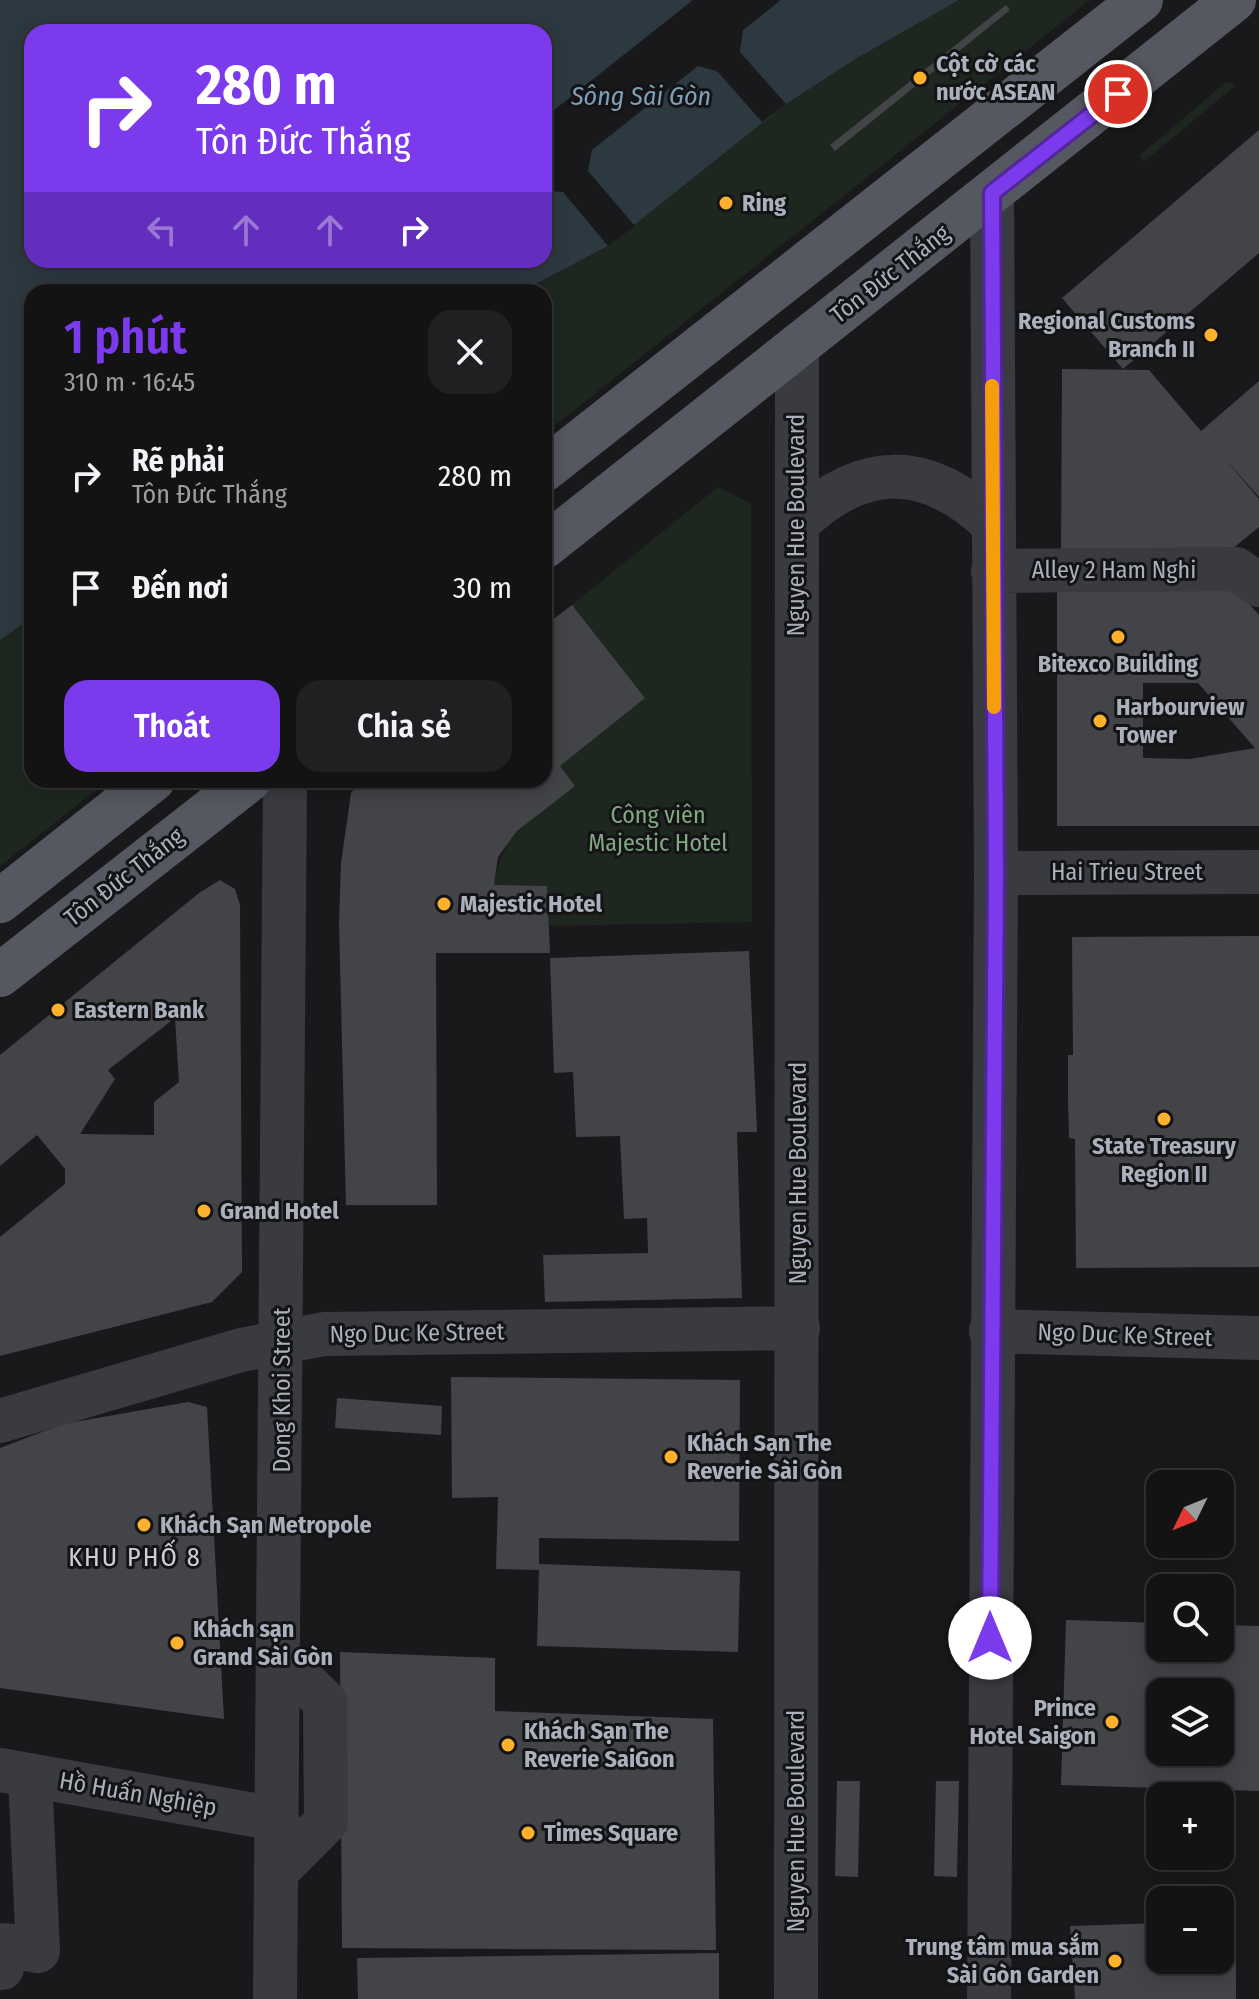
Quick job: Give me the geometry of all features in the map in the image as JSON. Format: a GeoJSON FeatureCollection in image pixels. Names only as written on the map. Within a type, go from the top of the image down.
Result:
{"type":"FeatureCollection","features":[{"type":"Feature","properties":{"kind":"main road"},"geometry":{"type":"LineString","coordinates":[[552,464],[1141,0]]}},
{"type":"Feature","properties":{"kind":"main road"},"geometry":{"type":"LineString","coordinates":[[1236,0],[1259,26]]}},
{"type":"Feature","properties":{"kind":"main road","name":"Tôn Ðức Thắng"},"geometry":{"type":"LineString","coordinates":[[552,541],[1236,0]]}},
{"type":"Feature","properties":{"kind":"main road"},"geometry":{"type":"LineString","coordinates":[[0,901],[143,788]]}},
{"type":"Feature","properties":{"kind":"main road","name":"Tôn Ðức Thắng"},"geometry":{"type":"LineString","coordinates":[[0,975],[239,788]]}},
{"type":"Feature","properties":{"kind":"street"},"geometry":{"type":"LineString","coordinates":[[989,1999],[996,873],[992,193]]}},
{"type":"Feature","properties":{"kind":"street","name":"Nguyen Hue Boulevard"},"geometry":{"type":"LineString","coordinates":[[796,1999],[797,346]]}},
{"type":"Feature","properties":{"kind":"street"},"geometry":{"type":"LineString","coordinates":[[797,524],[822,500],[845,486],[869,478],[895,476],[946,487],[968,500],[992,523]]}},
{"type":"Feature","properties":{"kind":"street","name":"Alley 2 Ham Nghi"},"geometry":{"type":"LineString","coordinates":[[993,571],[1251,568]]}},
{"type":"Feature","properties":{"kind":"street","name":"Dong Khoi Street"},"geometry":{"type":"LineString","coordinates":[[275,1999],[283,1340],[285,788]]}},
{"type":"Feature","properties":{"kind":"street","name":"Hai Trieu Street"},"geometry":{"type":"LineString","coordinates":[[996,873],[1259,872]]}},
{"type":"Feature","properties":{"kind":"street","name":"Ngo Duc Ke Street"},"geometry":{"type":"LineString","coordinates":[[0,1421],[283,1340],[324,1334],[798,1328]]}},
{"type":"Feature","properties":{"kind":"street","name":"Ngo Duc Ke Street"},"geometry":{"type":"LineString","coordinates":[[991,1331],[1259,1338]]}},
{"type":"Feature","properties":{"kind":"street"},"geometry":{"type":"LineString","coordinates":[[276,1872],[326,1822],[325,1702],[278,1655]]}},
{"type":"Feature","properties":{"kind":"street"},"geometry":{"type":"LineString","coordinates":[[2,1968],[5,1945],[38,1951],[15,1772]]}},
{"type":"Feature","properties":{"kind":"street","name":"Hồ Huấn Nghiệp"},"geometry":{"type":"LineString","coordinates":[[15,1772],[277,1819]]}},
{"type":"Feature","properties":{"kind":"green space"},"geometry":{"type":"Polygon","coordinates":[[[959,0],[1090,0],[552,428],[552,284],[535,284],[608,246],[786,104],[857,58],[959,0]]]}},
{"type":"Feature","properties":{"kind":"green space"},"geometry":{"type":"Polygon","coordinates":[[[1226,82],[1236,85],[1144,162],[1139,156],[1226,82]]]}},
{"type":"Feature","properties":{"kind":"green space","name":"Công viên Majestic Hotel"},"geometry":{"type":"Polygon","coordinates":[[[718,487],[751,504],[752,922],[549,926],[547,886],[494,885],[498,866],[522,827],[575,786],[560,766],[644,698],[572,605],[718,487]]]}},
{"type":"Feature","properties":{"kind":"green space"},"geometry":{"type":"Polygon","coordinates":[[[24,624],[24,788],[99,788],[0,866],[0,640],[24,624]]]}},
{"type":"Feature","properties":{"kind":"water","name":"Sông Sài Gòn"},"geometry":{"type":"Polygon","coordinates":[[[0,0],[959,0],[857,58],[786,104],[608,246],[535,284],[24,284],[24,624],[0,640],[0,0]]]}},
{"type":"Feature","properties":{"kind":"pier"},"geometry":{"type":"Polygon","coordinates":[[[693,0],[781,0],[743,30],[740,52],[786,104],[762,122],[717,71],[698,66],[592,150],[588,171],[635,226],[608,246],[563,192],[552,191],[552,112],[693,0]]]}},
{"type":"Feature","properties":{"kind":"building","name":"Cột cờ các nước ASEAN"},"geometry":{"type":"Polygon","coordinates":[[[1006,5],[1010,10],[835,151],[830,145],[1006,5]]]}},
{"type":"Feature","properties":{"kind":"building"},"geometry":{"type":"Polygon","coordinates":[[[1259,130],[1259,253],[1123,369],[1062,298],[1259,130]]]}},
{"type":"Feature","properties":{"kind":"building"},"geometry":{"type":"Polygon","coordinates":[[[1062,369],[1149,370],[1201,431],[1259,381],[1259,497],[1225,459],[1259,499],[1259,527],[1226,554],[1061,552],[1062,369]]]}},
{"type":"Feature","properties":{"kind":"building"},"geometry":{"type":"Polygon","coordinates":[[[1236,589],[1259,615],[1259,826],[1057,826],[1057,591],[1236,589]],[[1143,683],[1143,758],[1190,759],[1255,748],[1198,683],[1143,683]]]}},
{"type":"Feature","properties":{"kind":"building","name":"Majestic Hotel"},"geometry":{"type":"Polygon","coordinates":[[[572,605],[645,698],[560,766],[575,786],[517,831],[498,857],[494,885],[547,886],[550,953],[436,953],[437,1205],[346,1205],[339,922],[341,863],[351,793],[355,788],[552,788],[552,620],[572,605]]]}},
{"type":"Feature","properties":{"kind":"building"},"geometry":{"type":"Polygon","coordinates":[[[220,880],[235,889],[240,905],[242,1272],[212,1302],[0,1356],[0,1237],[65,1184],[65,1169],[37,1135],[0,1166],[0,1055],[199,893],[220,880]],[[175,1018],[108,1070],[115,1079],[80,1134],[154,1135],[154,1102],[179,1082],[175,1018]]]}},
{"type":"Feature","properties":{"kind":"building","name":"State Treasury Region II"},"geometry":{"type":"Polygon","coordinates":[[[1259,936],[1259,1267],[1076,1268],[1075,1139],[1069,1138],[1068,1099],[1068,1055],[1073,1055],[1072,937],[1259,936]]]}},
{"type":"Feature","properties":{"kind":"building"},"geometry":{"type":"Polygon","coordinates":[[[749,951],[757,1132],[737,1132],[742,1298],[545,1302],[543,1255],[648,1253],[647,1218],[624,1219],[620,1136],[576,1137],[573,1072],[554,1073],[550,958],[749,951]]]}},
{"type":"Feature","properties":{"kind":"building"},"geometry":{"type":"Polygon","coordinates":[[[451,1377],[740,1380],[739,1541],[539,1538],[539,1564],[740,1571],[738,1652],[537,1646],[539,1570],[496,1569],[498,1497],[452,1498],[451,1377]]]}},
{"type":"Feature","properties":{"kind":"building"},"geometry":{"type":"Polygon","coordinates":[[[337,1398],[442,1406],[441,1435],[335,1428],[337,1398]]]}},
{"type":"Feature","properties":{"kind":"building"},"geometry":{"type":"Polygon","coordinates":[[[188,1402],[207,1407],[224,1719],[0,1688],[0,1448],[63,1424],[188,1402]]]}},
{"type":"Feature","properties":{"kind":"building","name":"Prince Hotel Saigon"},"geometry":{"type":"Polygon","coordinates":[[[1066,1620],[1146,1623],[1146,1662],[1234,1662],[1234,1625],[1259,1626],[1259,1791],[1234,1790],[1234,1782],[1146,1782],[1146,1788],[1061,1785],[1066,1620]]]}},
{"type":"Feature","properties":{"kind":"building","name":"Times Square"},"geometry":{"type":"Polygon","coordinates":[[[340,1652],[495,1658],[495,1711],[713,1719],[716,1950],[342,1948],[340,1652]]]}},
{"type":"Feature","properties":{"kind":"building"},"geometry":{"type":"Polygon","coordinates":[[[837,1781],[860,1781],[858,1877],[835,1876],[837,1781]]]}},
{"type":"Feature","properties":{"kind":"building"},"geometry":{"type":"Polygon","coordinates":[[[936,1781],[959,1781],[957,1877],[934,1876],[936,1781]]]}},
{"type":"Feature","properties":{"kind":"building"},"geometry":{"type":"Polygon","coordinates":[[[1234,1921],[1236,1999],[1075,1999],[1070,1926],[1146,1923],[1146,1974],[1234,1974],[1234,1921]]]}},
{"type":"Feature","properties":{"kind":"building"},"geometry":{"type":"Polygon","coordinates":[[[719,1953],[719,1999],[358,1999],[357,1958],[719,1953]]]}},
{"type":"Feature","properties":{"kind":"slow traffic"},"geometry":{"type":"LineString","coordinates":[[992,386],[994,707]]}},
{"type":"Feature","properties":{"kind":"place","name":"Cột cờ các nước ASEAN"},"geometry":{"type":"Point","coordinates":[920,78]}},
{"type":"Feature","properties":{"kind":"place","name":"Ring"},"geometry":{"type":"Point","coordinates":[726,203]}},
{"type":"Feature","properties":{"kind":"place","name":"Regional Customs Branch II"},"geometry":{"type":"Point","coordinates":[1211,335]}},
{"type":"Feature","properties":{"kind":"place","name":"Bitexco Building"},"geometry":{"type":"Point","coordinates":[1118,637]}},
{"type":"Feature","properties":{"kind":"place","name":"Harbourview Tower"},"geometry":{"type":"Point","coordinates":[1100,721]}},
{"type":"Feature","properties":{"kind":"place","name":"Majestic Hotel"},"geometry":{"type":"Point","coordinates":[444,904]}},
{"type":"Feature","properties":{"kind":"place","name":"Eastern Bank"},"geometry":{"type":"Point","coordinates":[58,1010]}},
{"type":"Feature","properties":{"kind":"place","name":"State Treasury Region II"},"geometry":{"type":"Point","coordinates":[1164,1119]}},
{"type":"Feature","properties":{"kind":"place","name":"Grand Hotel"},"geometry":{"type":"Point","coordinates":[204,1211]}},
{"type":"Feature","properties":{"kind":"place","name":"Khách Sạn The Reverie Sài Gòn"},"geometry":{"type":"Point","coordinates":[671,1457]}},
{"type":"Feature","properties":{"kind":"place","name":"Khách Sạn Metropole"},"geometry":{"type":"Point","coordinates":[144,1525]}},
{"type":"Feature","properties":{"kind":"place","name":"Khách sạn Grand Sài Gòn"},"geometry":{"type":"Point","coordinates":[177,1643]}},
{"type":"Feature","properties":{"kind":"place","name":"Prince Hotel Saigon"},"geometry":{"type":"Point","coordinates":[1112,1722]}},
{"type":"Feature","properties":{"kind":"place","name":"Khách Sạn The Reverie SaiGon"},"geometry":{"type":"Point","coordinates":[508,1745]}},
{"type":"Feature","properties":{"kind":"place","name":"Times Square"},"geometry":{"type":"Point","coordinates":[528,1833]}},
{"type":"Feature","properties":{"kind":"place","name":"Trung tâm mua sắm Sài Gòn Garden"},"geometry":{"type":"Point","coordinates":[1115,1961]}},
{"type":"Feature","properties":{"kind":"district","name":"KHU PHỐ 8"},"geometry":{"type":"Point","coordinates":[135,1557]}},
{"type":"Feature","properties":{"kind":"route"},"geometry":{"type":"LineString","coordinates":[[990,1638],[996,873],[992,193],[1118,94]]}}]}
